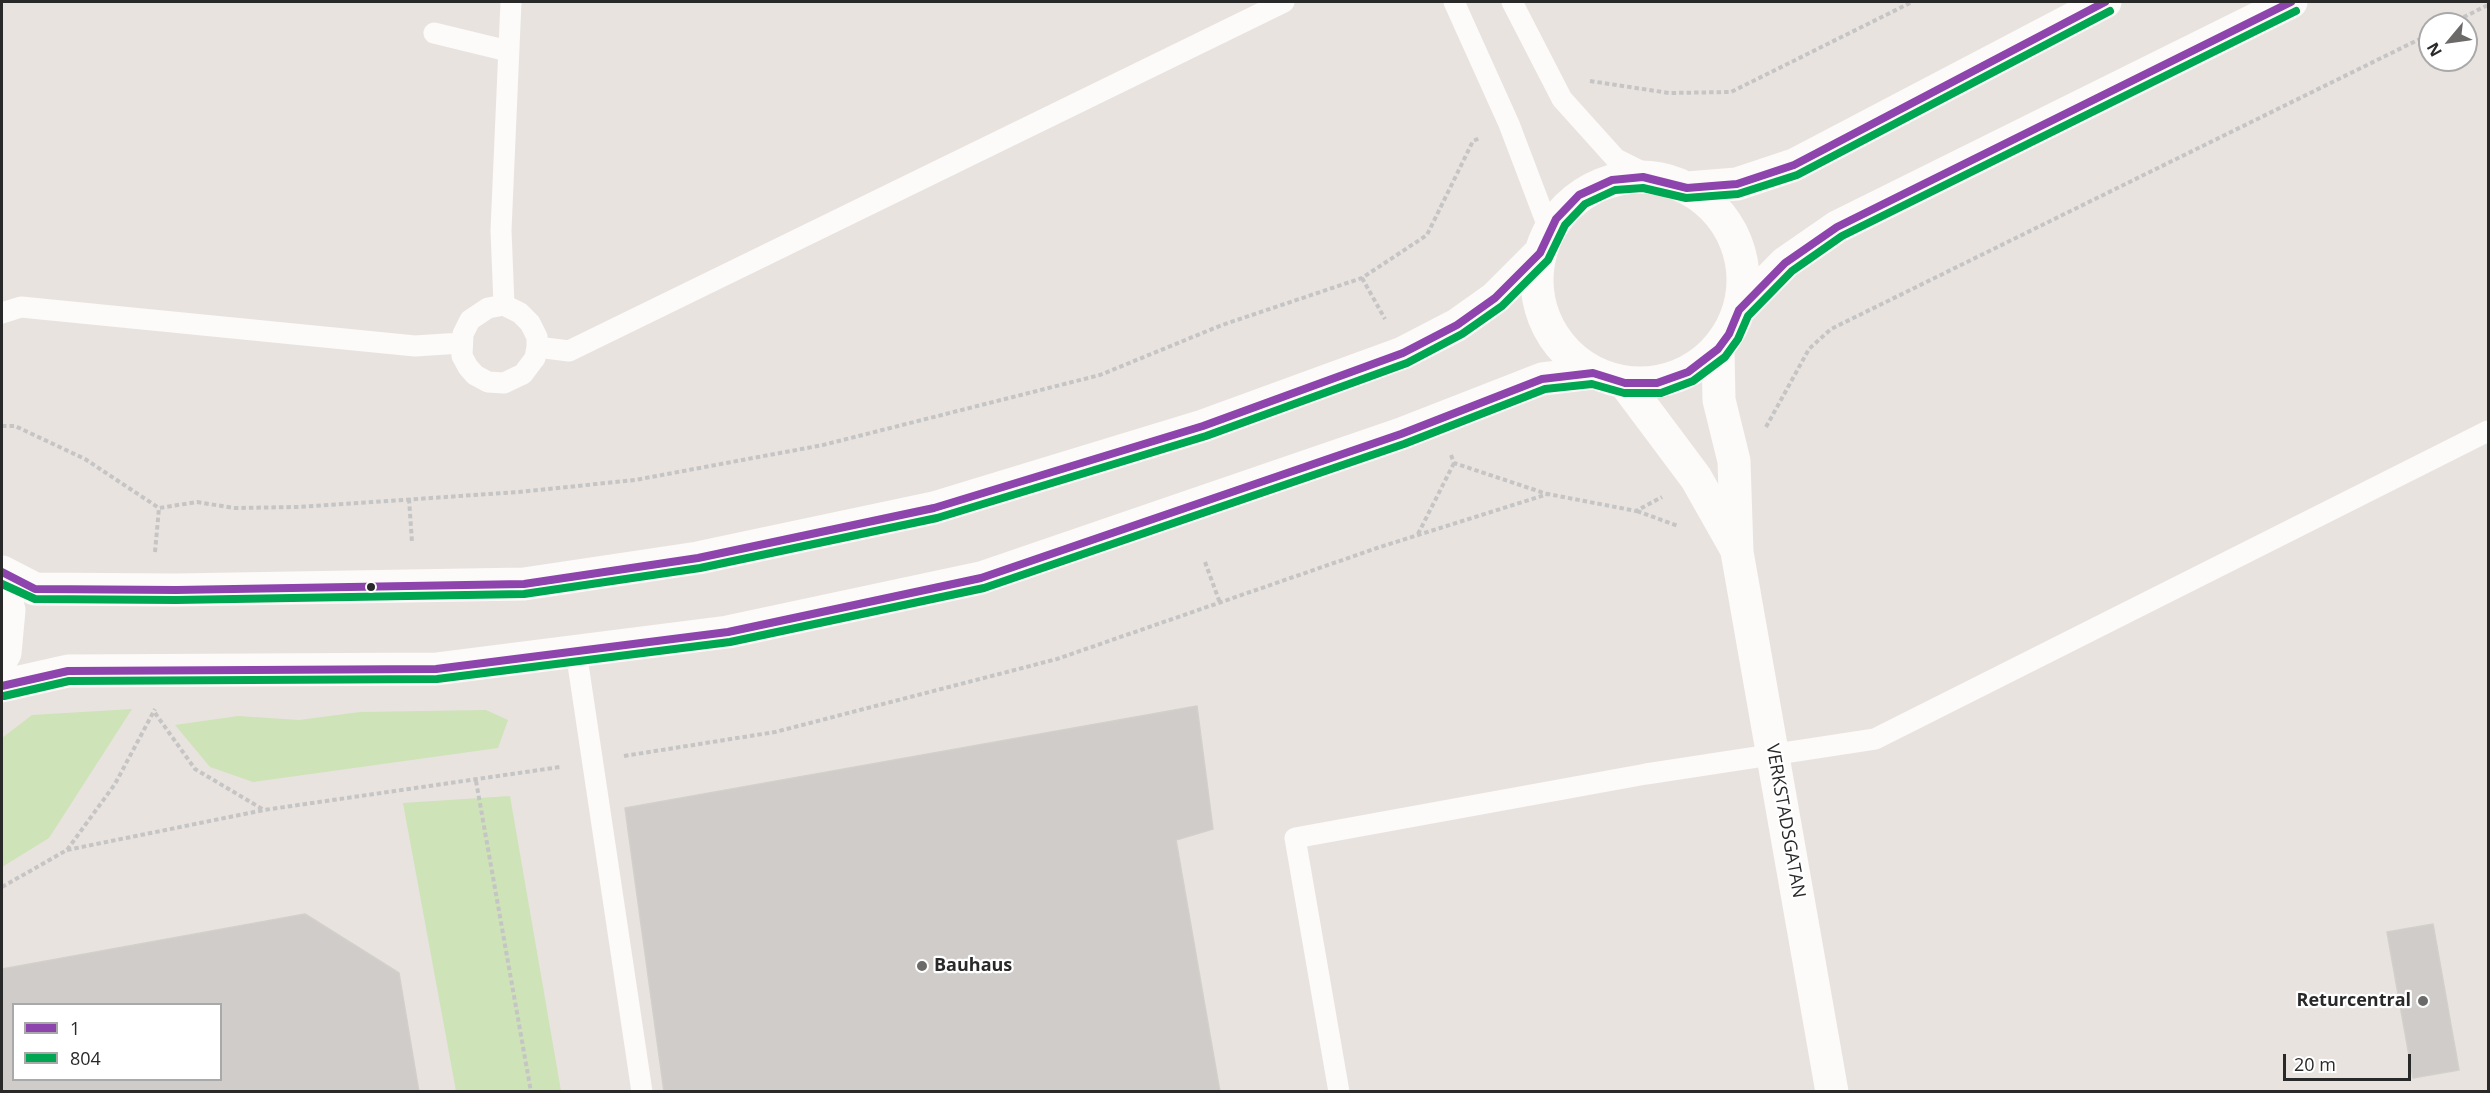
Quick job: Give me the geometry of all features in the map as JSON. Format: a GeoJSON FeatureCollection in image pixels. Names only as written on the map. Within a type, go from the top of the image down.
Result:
{"type":"FeatureCollection","features":[{"type":"Feature","properties":{"kind":"street"},"geometry":{"type":"LineString","coordinates":[[2,572],[35,589],[524,584],[698,558],[934,508],[1203,426],[1403,353],[1457,325],[1495,298],[1545,242],[1556,219],[1580,195],[1612,180],[1654,178],[1687,188],[1737,184],[1794,165],[2105,2]]}},
{"type":"Feature","properties":{"kind":"street"},"geometry":{"type":"LineString","coordinates":[[1739,310],[1785,263],[1837,227],[2255,9],[2291,2]]}},
{"type":"Feature","properties":{"kind":"street"},"geometry":{"type":"LineString","coordinates":[[1545,242],[1538,302],[1558,344],[1593,373],[1625,383],[1657,383],[1688,372],[1718,349],[1729,334],[1739,310],[1743,277],[1733,234],[1721,216],[1687,188]]}},
{"type":"Feature","properties":{"kind":"street","name":"VERKSTADSGATAN"},"geometry":{"type":"LineString","coordinates":[[1718,349],[1719,400],[1734,461],[1737,552],[1832,1092]]}},
{"type":"Feature","properties":{"kind":"street"},"geometry":{"type":"LineString","coordinates":[[2,686],[68,672],[436,669],[728,632],[981,578],[1401,434],[1542,380],[1593,373]]}},
{"type":"Feature","properties":{"kind":"street","name":"VERKSTADSGATAN"},"geometry":{"type":"LineString","coordinates":[[1625,383],[1696,478],[1737,552]]}},
{"type":"Feature","properties":{"kind":"street"},"geometry":{"type":"LineString","coordinates":[[2,588],[9,610],[5,653],[2,658]]}},
{"type":"Feature","properties":{"kind":"lane"},"geometry":{"type":"LineString","coordinates":[[504,305],[501,230],[511,2]]}},
{"type":"Feature","properties":{"kind":"lane"},"geometry":{"type":"LineString","coordinates":[[537,347],[569,351],[1284,2]]}},
{"type":"Feature","properties":{"kind":"lane"},"geometry":{"type":"LineString","coordinates":[[1454,2],[1509,124],[1545,242]]}},
{"type":"Feature","properties":{"kind":"lane"},"geometry":{"type":"LineString","coordinates":[[1512,2],[1562,99],[1616,159],[1654,178]]}},
{"type":"Feature","properties":{"kind":"lane"},"geometry":{"type":"LineString","coordinates":[[434,33],[508,51]]}},
{"type":"Feature","properties":{"kind":"lane"},"geometry":{"type":"LineString","coordinates":[[504,305],[520,313],[530,323],[537,337],[537,347],[535,358],[523,374],[504,383],[488,382],[475,375],[462,356],[461,343],[470,320],[488,308],[504,305]]}},
{"type":"Feature","properties":{"kind":"lane"},"geometry":{"type":"LineString","coordinates":[[2,313],[21,307],[415,346],[461,343]]}},
{"type":"Feature","properties":{"kind":"lane"},"geometry":{"type":"LineString","coordinates":[[1340,1092],[1295,838],[1646,774],[1875,739],[2488,431]]}},
{"type":"Feature","properties":{"kind":"lane"},"geometry":{"type":"LineString","coordinates":[[576,651],[642,1092]]}},
{"type":"Feature","properties":{"kind":"path"},"geometry":{"type":"LineString","coordinates":[[1562,99],[1591,80],[1669,93],[1731,92],[1912,2]]}},
{"type":"Feature","properties":{"kind":"path"},"geometry":{"type":"LineString","coordinates":[[2474,12],[2488,5]]}},
{"type":"Feature","properties":{"kind":"path"},"geometry":{"type":"LineString","coordinates":[[1734,461],[1757,443],[1792,376],[1809,349],[1831,328],[2418,40]]}},
{"type":"Feature","properties":{"kind":"path"},"geometry":{"type":"LineString","coordinates":[[2,426],[15,426],[85,459],[159,508],[197,502],[234,508],[299,507],[519,492],[635,480],[823,445],[1100,375],[1222,325],[1362,278],[1427,235],[1473,141],[1509,124]]}},
{"type":"Feature","properties":{"kind":"path"},"geometry":{"type":"LineString","coordinates":[[1417,535],[1454,463]]}},
{"type":"Feature","properties":{"kind":"path"},"geometry":{"type":"LineString","coordinates":[[2,886],[67,849],[264,810],[476,781],[798,726],[1057,659],[1417,535],[1548,494],[1636,511],[1696,478]]}},
{"type":"Feature","properties":{"kind":"path"},"geometry":{"type":"LineString","coordinates":[[409,499],[412,542]]}},
{"type":"Feature","properties":{"kind":"path"},"geometry":{"type":"LineString","coordinates":[[153,589],[159,508]]}},
{"type":"Feature","properties":{"kind":"path"},"geometry":{"type":"LineString","coordinates":[[1205,562],[1220,603]]}},
{"type":"Feature","properties":{"kind":"path"},"geometry":{"type":"LineString","coordinates":[[67,849],[115,784],[155,713],[158,670]]}},
{"type":"Feature","properties":{"kind":"path"},"geometry":{"type":"LineString","coordinates":[[155,713],[195,770],[264,810]]}},
{"type":"Feature","properties":{"kind":"path"},"geometry":{"type":"LineString","coordinates":[[476,781],[531,1092]]}},
{"type":"Feature","properties":{"kind":"green space"},"geometry":{"type":"Polygon","coordinates":[[[132,709],[49,838],[2,867],[2,738],[32,715],[132,709]]]}},
{"type":"Feature","properties":{"kind":"green space"},"geometry":{"type":"Polygon","coordinates":[[[486,710],[508,720],[498,748],[253,782],[210,767],[175,725],[238,716],[299,720],[360,712],[486,710]]]}},
{"type":"Feature","properties":{"kind":"green space"},"geometry":{"type":"Polygon","coordinates":[[[510,796],[561,1091],[456,1091],[403,803],[510,796]]]}},
{"type":"Feature","properties":{"kind":"building","name":"Bauhaus"},"geometry":{"type":"Polygon","coordinates":[[[1197,706],[1213,829],[1176,840],[1220,1092],[664,1092],[625,808],[1197,706]]]}},
{"type":"Feature","properties":{"kind":"building"},"geometry":{"type":"Polygon","coordinates":[[[305,914],[399,973],[419,1092],[2,1092],[2,969],[305,914]]]}},
{"type":"Feature","properties":{"kind":"building","name":"Returcentral"},"geometry":{"type":"Polygon","coordinates":[[[2433,924],[2459,1070],[2413,1078],[2387,932],[2433,924]]]}},
{"type":"Feature","properties":{"kind":"transit line","name":"1"},"geometry":{"type":"LineString","coordinates":[[2,572],[35,589],[176,590],[524,584],[698,558],[934,508],[1203,426],[1403,353],[1457,325],[1495,298],[1540,253],[1556,219],[1579,195],[1612,180],[1643,177],[1687,188],[1737,184],[1794,165],[2105,2]]}},
{"type":"Feature","properties":{"kind":"transit line","name":"1"},"geometry":{"type":"LineString","coordinates":[[2,686],[68,671],[436,669],[728,632],[981,578],[1401,434],[1542,379],[1593,373],[1625,383],[1657,383],[1688,372],[1718,349],[1729,334],[1739,310],[1785,263],[1837,227],[2291,2]]}},
{"type":"Feature","properties":{"kind":"transit line","name":"804"},"geometry":{"type":"LineString","coordinates":[[2,584],[35,599],[176,600],[524,594],[700,568],[937,518],[1206,436],[1407,363],[1462,334],[1502,306],[1548,260],[1565,225],[1585,204],[1615,190],[1643,188],[1686,198],[1738,194],[1797,175],[2110,11]]}},
{"type":"Feature","properties":{"kind":"transit line","name":"804"},"geometry":{"type":"LineString","coordinates":[[4,696],[69,681],[437,679],[730,642],[984,588],[1404,444],[1545,389],[1592,384],[1624,393],[1661,393],[1693,381],[1725,357],[1738,339],[1748,316],[1792,271],[1842,236],[2296,11]]}},
{"type":"Feature","properties":{"kind":"place","name":"Bauhaus"},"geometry":{"type":"Point","coordinates":[922,966]}},
{"type":"Feature","properties":{"kind":"place","name":"Returcentral"},"geometry":{"type":"Point","coordinates":[2423,1001]}}]}
